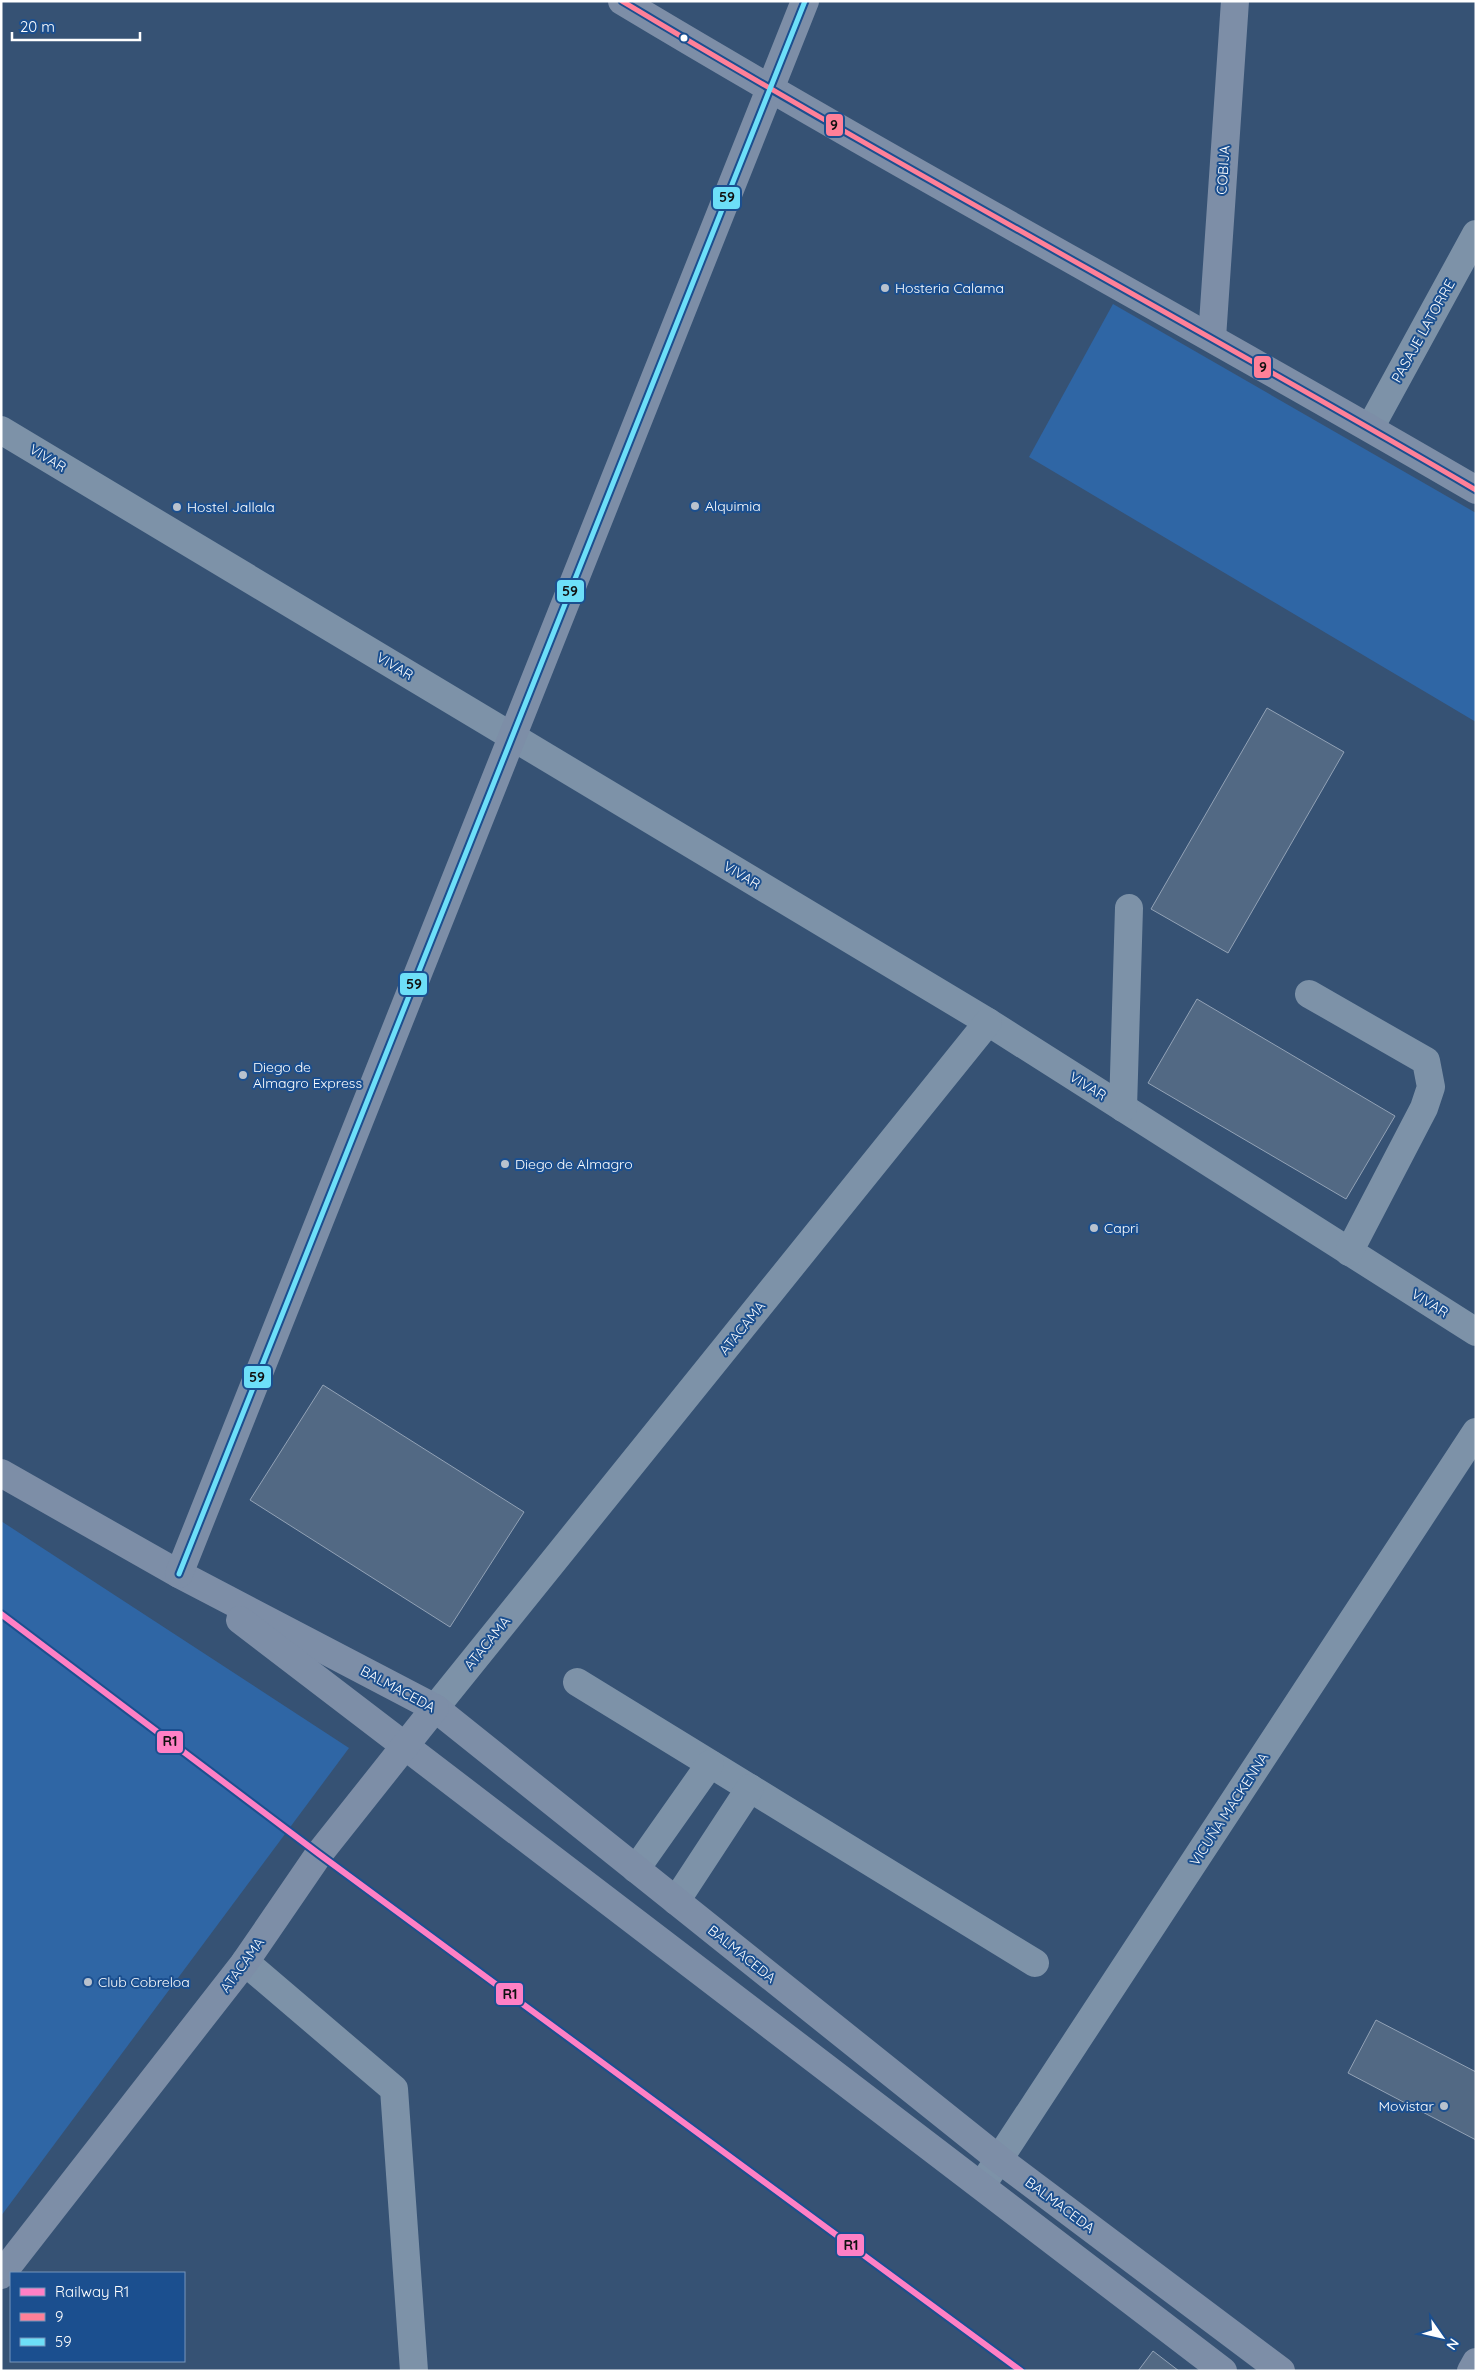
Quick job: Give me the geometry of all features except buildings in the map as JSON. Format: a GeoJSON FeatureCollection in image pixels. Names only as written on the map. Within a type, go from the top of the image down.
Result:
{"type":"FeatureCollection","features":[{"type":"Feature","properties":{"kind":"main road"},"geometry":{"type":"LineString","coordinates":[[622,1],[770,90],[1212,338],[1476,490]]}},
{"type":"Feature","properties":{"kind":"main road"},"geometry":{"type":"LineString","coordinates":[[179,1574],[805,1]]}},
{"type":"Feature","properties":{"kind":"main road","name":"COBIJA"},"geometry":{"type":"LineString","coordinates":[[1212,338],[1235,1]]}},
{"type":"Feature","properties":{"kind":"main road","name":"BALMACEDA"},"geometry":{"type":"LineString","coordinates":[[1,1473],[179,1574],[435,1708],[1000,2160],[1281,2371]]}},
{"type":"Feature","properties":{"kind":"main road","name":"BALMACEDA"},"geometry":{"type":"LineString","coordinates":[[179,1574],[982,2185],[1223,2371]]}},
{"type":"Feature","properties":{"kind":"main road","name":"ATACAMA"},"geometry":{"type":"LineString","coordinates":[[1,2274],[245,1962],[319,1854],[435,1708]]}},
{"type":"Feature","properties":{"kind":"main road"},"geometry":{"type":"LineString","coordinates":[[1471,2371],[1476,2362]]}},
{"type":"Feature","properties":{"kind":"street","name":"PASAJE LATORRE"},"geometry":{"type":"LineString","coordinates":[[1370,428],[1476,234]]}},
{"type":"Feature","properties":{"kind":"street","name":"VIVAR"},"geometry":{"type":"LineString","coordinates":[[1,430],[988,1022],[1476,1332]]}},
{"type":"Feature","properties":{"kind":"street"},"geometry":{"type":"LineString","coordinates":[[1123,1108],[1129,908]]}},
{"type":"Feature","properties":{"kind":"street"},"geometry":{"type":"LineString","coordinates":[[1309,994],[1426,1061],[1431,1087],[1424,1108],[1349,1252]]}},
{"type":"Feature","properties":{"kind":"street","name":"ATACAMA"},"geometry":{"type":"LineString","coordinates":[[435,1708],[988,1022]]}},
{"type":"Feature","properties":{"kind":"street","name":"VICUÑA MACKENNA"},"geometry":{"type":"LineString","coordinates":[[982,2185],[1476,1432]]}},
{"type":"Feature","properties":{"kind":"street"},"geometry":{"type":"LineString","coordinates":[[578,1682],[1035,1963]]}},
{"type":"Feature","properties":{"kind":"street"},"geometry":{"type":"LineString","coordinates":[[636,1869],[710,1764]]}},
{"type":"Feature","properties":{"kind":"street"},"geometry":{"type":"LineString","coordinates":[[676,1901],[750,1788]]}},
{"type":"Feature","properties":{"kind":"street"},"geometry":{"type":"LineString","coordinates":[[245,1962],[394,2089],[414,2371]]}},
{"type":"Feature","properties":{"kind":"shaded area"},"geometry":{"type":"Polygon","coordinates":[[[1113,304],[1476,513],[1476,722],[1029,457],[1113,304]]]}},
{"type":"Feature","properties":{"kind":"shaded area","name":"Club Cobreloa"},"geometry":{"type":"Polygon","coordinates":[[[1,1521],[349,1748],[1,2216],[1,1521]]]}},
{"type":"Feature","properties":{"kind":"rail line","name":"R1"},"geometry":{"type":"LineString","coordinates":[[1,1614],[319,1854],[1021,2371]]}},
{"type":"Feature","properties":{"kind":"transit line","name":"9"},"geometry":{"type":"LineString","coordinates":[[622,1],[834,125],[1263,367],[1476,490]]}},
{"type":"Feature","properties":{"kind":"transit line","name":"59"},"geometry":{"type":"LineString","coordinates":[[179,1574],[805,1]]}},
{"type":"Feature","properties":{"kind":"place","name":"Hosteria Calama"},"geometry":{"type":"Point","coordinates":[885,288]}},
{"type":"Feature","properties":{"kind":"place","name":"Alquimia"},"geometry":{"type":"Point","coordinates":[695,506]}},
{"type":"Feature","properties":{"kind":"place","name":"Hostel Jallala"},"geometry":{"type":"Point","coordinates":[177,507]}},
{"type":"Feature","properties":{"kind":"place","name":"Diego de Almagro Express"},"geometry":{"type":"Point","coordinates":[243,1075]}},
{"type":"Feature","properties":{"kind":"place","name":"Diego de Almagro"},"geometry":{"type":"Point","coordinates":[505,1164]}},
{"type":"Feature","properties":{"kind":"place","name":"Capri"},"geometry":{"type":"Point","coordinates":[1094,1228]}},
{"type":"Feature","properties":{"kind":"place","name":"Club Cobreloa"},"geometry":{"type":"Point","coordinates":[88,1982]}},
{"type":"Feature","properties":{"kind":"place","name":"Movistar"},"geometry":{"type":"Point","coordinates":[1444,2106]}}]}
